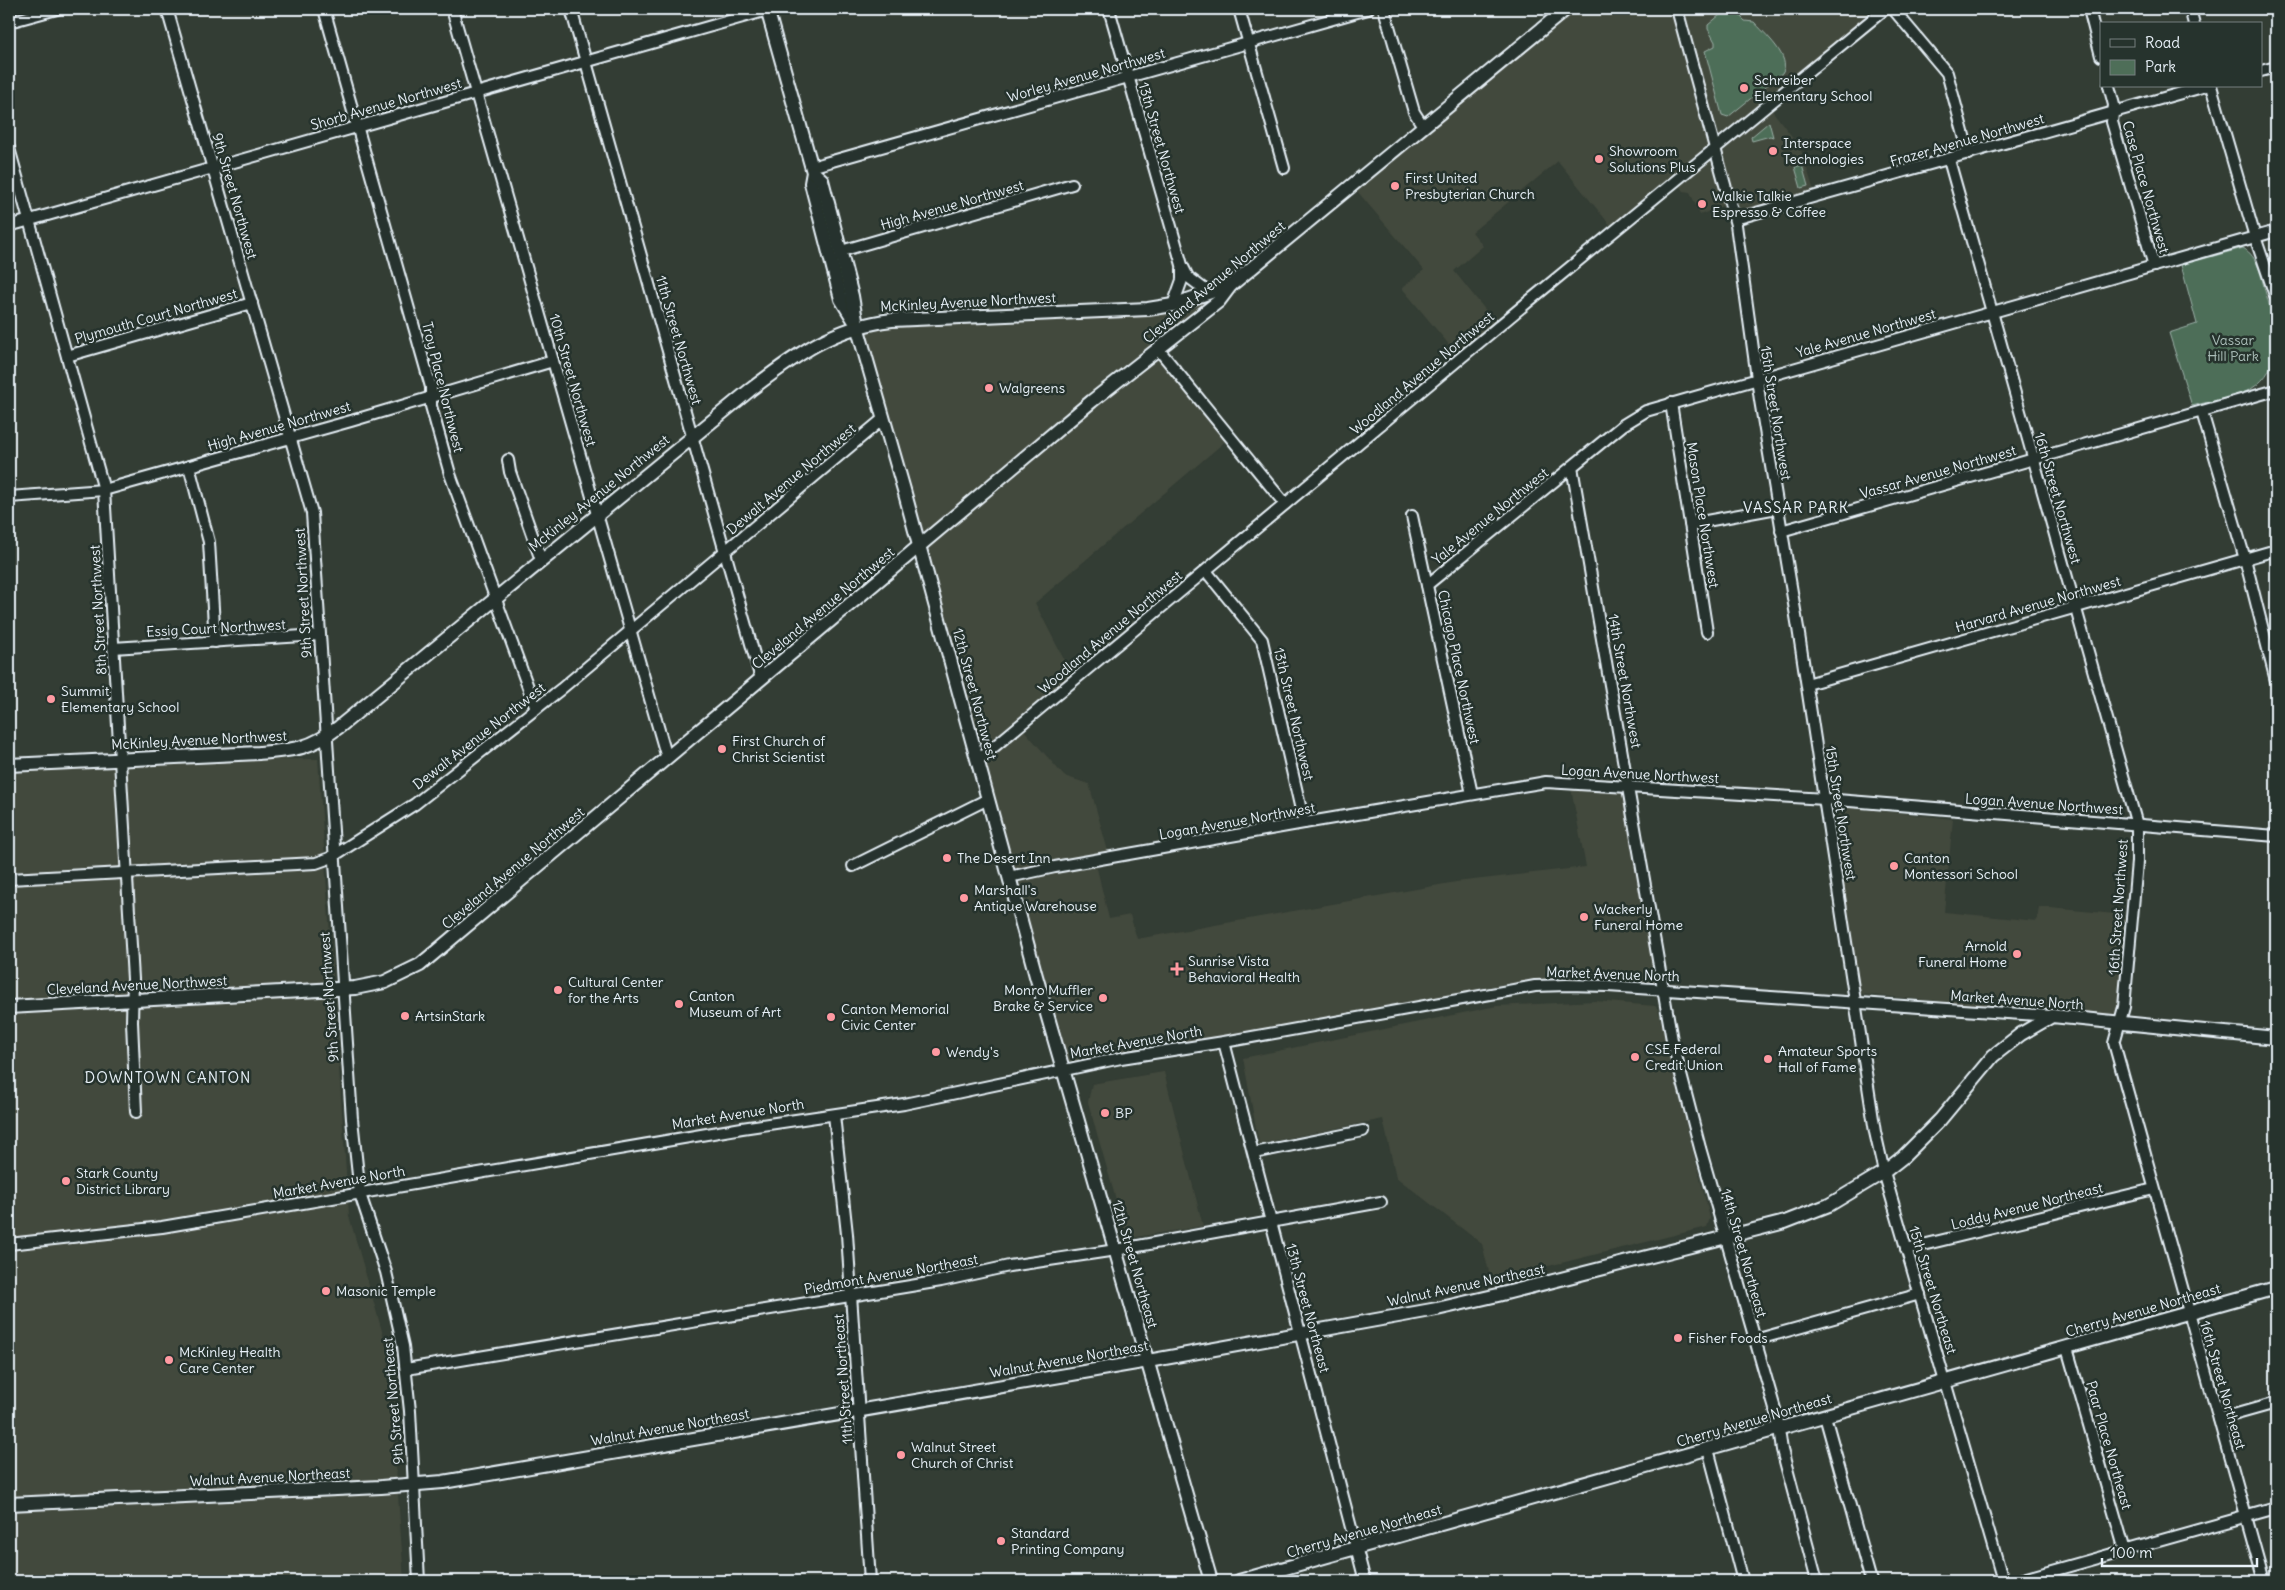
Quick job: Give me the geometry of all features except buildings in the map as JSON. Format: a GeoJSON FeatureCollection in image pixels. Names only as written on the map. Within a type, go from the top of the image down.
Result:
{"type":"FeatureCollection","features":[{"type":"Feature","properties":{"kind":"main road","name":"12th Street Northwest"},"geometry":{"type":"LineString","coordinates":[[768,9],[812,170],[811,183],[841,299],[857,326]]}},
{"type":"Feature","properties":{"kind":"main road","name":"Cleveland Avenue Northwest"},"geometry":{"type":"LineString","coordinates":[[9,1007],[342,989],[385,982],[420,965],[1098,396],[1219,301],[1231,285],[1566,9]]}},
{"type":"Feature","properties":{"kind":"main road","name":"12th Street Northwest"},"geometry":{"type":"LineString","coordinates":[[812,170],[822,180],[852,296],[857,326],[1063,1070]]}},
{"type":"Feature","properties":{"kind":"main road","name":"McKinley Avenue Northwest"},"geometry":{"type":"LineString","coordinates":[[9,765],[305,748],[326,737],[790,359],[819,341],[857,326],[892,320],[1124,311],[1173,304],[1231,285]]}},
{"type":"Feature","properties":{"kind":"main road","name":"Market Avenue North"},"geometry":{"type":"LineString","coordinates":[[2052,1016],[2276,1038]]}},
{"type":"Feature","properties":{"kind":"main road","name":"Walnut Avenue Northeast"},"geometry":{"type":"LineString","coordinates":[[9,1504],[414,1485],[1148,1361],[1301,1334],[1489,1297],[1726,1238],[1807,1214],[1850,1194],[1903,1158],[1940,1120],[1993,1056],[2021,1034],[2052,1016]]}},
{"type":"Feature","properties":{"kind":"main road","name":"12th Street Northeast"},"geometry":{"type":"LineString","coordinates":[[1063,1070],[1211,1581]]}},
{"type":"Feature","properties":{"kind":"main road","name":"Cherry Avenue Northeast"},"geometry":{"type":"LineString","coordinates":[[1239,1581],[2276,1288]]}},
{"type":"Feature","properties":{"kind":"street"},"geometry":{"type":"LineString","coordinates":[[9,22],[57,9]]}},
{"type":"Feature","properties":{"kind":"street","name":"9th Street Northwest"},"geometry":{"type":"LineString","coordinates":[[167,9],[312,513],[342,989],[360,1194]]}},
{"type":"Feature","properties":{"kind":"street","name":"Troy Place Northwest"},"geometry":{"type":"LineString","coordinates":[[324,9],[431,387],[431,406],[450,474],[494,599],[536,709]]}},
{"type":"Feature","properties":{"kind":"street","name":"10th Street Northwest"},"geometry":{"type":"LineString","coordinates":[[452,9],[667,758]]}},
{"type":"Feature","properties":{"kind":"street","name":"11th Street Northwest"},"geometry":{"type":"LineString","coordinates":[[571,9],[761,679]]}},
{"type":"Feature","properties":{"kind":"street","name":"Shorb Avenue Northwest"},"geometry":{"type":"LineString","coordinates":[[9,226],[768,9]]}},
{"type":"Feature","properties":{"kind":"street","name":"13th Street Northwest"},"geometry":{"type":"LineString","coordinates":[[1109,9],[1182,265],[1188,277],[1208,292]]}},
{"type":"Feature","properties":{"kind":"street"},"geometry":{"type":"LineString","coordinates":[[1239,9],[1284,168]]}},
{"type":"Feature","properties":{"kind":"street","name":"Worley Avenue Northwest"},"geometry":{"type":"LineString","coordinates":[[812,170],[1368,9]]}},
{"type":"Feature","properties":{"kind":"street"},"geometry":{"type":"LineString","coordinates":[[1384,9],[1414,112],[1423,126]]}},
{"type":"Feature","properties":{"kind":"street","name":"15th Street Northwest"},"geometry":{"type":"LineString","coordinates":[[1677,9],[1735,219],[1777,508],[1807,684],[1857,1003]]}},
{"type":"Feature","properties":{"kind":"street","name":"Woodland Avenue Northwest"},"geometry":{"type":"LineString","coordinates":[[978,761],[1285,504],[1885,9]]}},
{"type":"Feature","properties":{"kind":"street"},"geometry":{"type":"LineString","coordinates":[[1893,9],[1947,73],[1969,154]]}},
{"type":"Feature","properties":{"kind":"street"},"geometry":{"type":"LineString","coordinates":[[2089,9],[2100,52]]}},
{"type":"Feature","properties":{"kind":"street"},"geometry":{"type":"LineString","coordinates":[[2190,9],[2193,22]]}},
{"type":"Feature","properties":{"kind":"street"},"geometry":{"type":"LineString","coordinates":[[2262,71],[2276,67]]}},
{"type":"Feature","properties":{"kind":"street","name":"Case Place Northwest"},"geometry":{"type":"LineString","coordinates":[[2110,88],[2114,105],[2112,122],[2154,266]]}},
{"type":"Feature","properties":{"kind":"street","name":"Frazer Avenue Northwest"},"geometry":{"type":"LineString","coordinates":[[1735,219],[2199,88]]}},
{"type":"Feature","properties":{"kind":"street"},"geometry":{"type":"LineString","coordinates":[[2212,88],[2255,238],[2276,298]]}},
{"type":"Feature","properties":{"kind":"street","name":"8th Street Northwest"},"geometry":{"type":"LineString","coordinates":[[9,148],[104,490],[127,874],[136,1112]]}},
{"type":"Feature","properties":{"kind":"street","name":"16th Street Northwest"},"geometry":{"type":"LineString","coordinates":[[1949,160],[2137,825],[2137,862],[2124,1007],[2120,1022]]}},
{"type":"Feature","properties":{"kind":"street","name":"High Avenue Northwest"},"geometry":{"type":"LineString","coordinates":[[840,252],[1072,184]]}},
{"type":"Feature","properties":{"kind":"street","name":"Yale Avenue Northwest"},"geometry":{"type":"LineString","coordinates":[[1427,586],[1634,417],[1671,403],[2276,231]]}},
{"type":"Feature","properties":{"kind":"street","name":"13th Street Northwest"},"geometry":{"type":"LineString","coordinates":[[1173,304],[1182,280],[1182,265]]}},
{"type":"Feature","properties":{"kind":"street","name":"Plymouth Court Northwest"},"geometry":{"type":"LineString","coordinates":[[67,356],[252,303]]}},
{"type":"Feature","properties":{"kind":"street"},"geometry":{"type":"LineString","coordinates":[[1159,350],[1285,504]]}},
{"type":"Feature","properties":{"kind":"street","name":"High Avenue Northwest"},"geometry":{"type":"LineString","coordinates":[[9,497],[104,490],[553,361]]}},
{"type":"Feature","properties":{"kind":"street","name":"Vassar Avenue Northwest"},"geometry":{"type":"LineString","coordinates":[[1781,531],[2202,412],[2276,389]]}},
{"type":"Feature","properties":{"kind":"street","name":"Mason Place Northwest"},"geometry":{"type":"LineString","coordinates":[[1671,403],[1707,632]]}},
{"type":"Feature","properties":{"kind":"street"},"geometry":{"type":"LineString","coordinates":[[2202,412],[2245,559],[2276,681]]}},
{"type":"Feature","properties":{"kind":"street","name":"Dewalt Avenue Northwest"},"geometry":{"type":"LineString","coordinates":[[9,879],[316,863],[335,855],[415,804],[536,709],[884,418]]}},
{"type":"Feature","properties":{"kind":"street"},"geometry":{"type":"LineString","coordinates":[[508,460],[510,472],[541,560]]}},
{"type":"Feature","properties":{"kind":"street"},"geometry":{"type":"LineString","coordinates":[[189,466],[209,542],[215,642]]}},
{"type":"Feature","properties":{"kind":"street","name":"14th Street Northwest"},"geometry":{"type":"LineString","coordinates":[[1572,467],[1662,990]]}},
{"type":"Feature","properties":{"kind":"street"},"geometry":{"type":"LineString","coordinates":[[1690,524],[1777,508]]}},
{"type":"Feature","properties":{"kind":"street","name":"Chicago Place Northwest"},"geometry":{"type":"LineString","coordinates":[[1412,516],[1472,794]]}},
{"type":"Feature","properties":{"kind":"street","name":"Harvard Avenue Northwest"},"geometry":{"type":"LineString","coordinates":[[1807,684],[2276,550]]}},
{"type":"Feature","properties":{"kind":"street","name":"13th Street Northwest"},"geometry":{"type":"LineString","coordinates":[[1206,571],[1262,640],[1304,823]]}},
{"type":"Feature","properties":{"kind":"street","name":"Essig Court Northwest"},"geometry":{"type":"LineString","coordinates":[[113,648],[319,635]]}},
{"type":"Feature","properties":{"kind":"street","name":"Logan Avenue Northwest"},"geometry":{"type":"LineString","coordinates":[[1009,877],[1055,867],[1546,782],[1825,799],[2276,836]]}},
{"type":"Feature","properties":{"kind":"street"},"geometry":{"type":"LineString","coordinates":[[852,866],[988,799]]}},
{"type":"Feature","properties":{"kind":"street","name":"Market Avenue North"},"geometry":{"type":"LineString","coordinates":[[9,1244],[129,1232],[742,1128],[913,1102],[1152,1053],[1224,1042],[1517,988],[1567,985],[2052,1016]]}},
{"type":"Feature","properties":{"kind":"street","name":"14th Street Northeast"},"geometry":{"type":"LineString","coordinates":[[1662,990],[1672,1040],[1777,1416],[1782,1450],[1817,1581]]}},
{"type":"Feature","properties":{"kind":"street","name":"15th Street Northeast"},"geometry":{"type":"LineString","coordinates":[[1857,1003],[1875,1132],[1884,1172],[2003,1581]]}},
{"type":"Feature","properties":{"kind":"street","name":"16th Street Northeast"},"geometry":{"type":"LineString","coordinates":[[2120,1022],[2114,1042],[2264,1581]]}},
{"type":"Feature","properties":{"kind":"street","name":"13th Street Northeast"},"geometry":{"type":"LineString","coordinates":[[1224,1042],[1364,1581]]}},
{"type":"Feature","properties":{"kind":"street","name":"11th Street Northeast"},"geometry":{"type":"LineString","coordinates":[[834,1115],[846,1228],[870,1581]]}},
{"type":"Feature","properties":{"kind":"street"},"geometry":{"type":"LineString","coordinates":[[1254,1153],[1363,1131]]}},
{"type":"Feature","properties":{"kind":"street","name":"Loddy Avenue Northeast"},"geometry":{"type":"LineString","coordinates":[[1906,1248],[2154,1189]]}},
{"type":"Feature","properties":{"kind":"street","name":"9th Street Northeast"},"geometry":{"type":"LineString","coordinates":[[360,1194],[393,1298],[403,1346],[414,1485],[419,1581]]}},
{"type":"Feature","properties":{"kind":"street","name":"Piedmont Avenue Northeast"},"geometry":{"type":"LineString","coordinates":[[406,1369],[941,1281],[1009,1266],[1116,1250],[1381,1202]]}},
{"type":"Feature","properties":{"kind":"street"},"geometry":{"type":"LineString","coordinates":[[1755,1340],[1920,1294]]}},
{"type":"Feature","properties":{"kind":"street","name":"Paar Place Northeast"},"geometry":{"type":"LineString","coordinates":[[2067,1348],[2125,1551]]}},
{"type":"Feature","properties":{"kind":"street"},"geometry":{"type":"LineString","coordinates":[[2218,1419],[2276,1402]]}},
{"type":"Feature","properties":{"kind":"street"},"geometry":{"type":"LineString","coordinates":[[1825,1416],[1871,1581]]}},
{"type":"Feature","properties":{"kind":"street"},"geometry":{"type":"LineString","coordinates":[[1708,1449],[1743,1581]]}},
{"type":"Feature","properties":{"kind":"street"},"geometry":{"type":"LineString","coordinates":[[2016,1581],[2276,1508]]}},
{"type":"Feature","properties":{"kind":"shaded area"},"geometry":{"type":"Polygon","coordinates":[[[1566,9],[1885,9],[1768,105],[1800,147],[1816,197],[1735,219],[1731,202],[1700,215],[1690,192],[1684,191],[1676,180],[1615,231],[1558,161],[1472,232],[1483,246],[1454,271],[1499,327],[1461,359],[1402,288],[1424,270],[1352,185],[1566,9]]]}},
{"type":"Feature","properties":{"kind":"shaded area"},"geometry":{"type":"Polygon","coordinates":[[[1206,301],[1202,308],[1153,347],[1228,439],[1035,603],[1077,685],[1023,729],[1064,776],[1089,784],[1108,851],[1094,856],[1109,919],[1130,915],[1137,939],[1456,882],[1586,867],[1571,788],[1623,791],[1657,985],[1550,980],[1505,984],[1348,1016],[1066,1064],[866,330],[946,322],[1152,315],[1206,301]]]}},
{"type":"Feature","properties":{"kind":"shaded area"},"geometry":{"type":"Polygon","coordinates":[[[318,759],[349,1216],[388,1352],[404,1581],[9,1581],[9,762],[318,759]]]}},
{"type":"Feature","properties":{"kind":"shaded area"},"geometry":{"type":"Polygon","coordinates":[[[1829,805],[1953,819],[1944,912],[2037,921],[2039,907],[2126,915],[2120,1006],[2116,1017],[1860,994],[1829,805]]]}},
{"type":"Feature","properties":{"kind":"shaded area"},"geometry":{"type":"Polygon","coordinates":[[[1595,1001],[1655,1006],[1658,1009],[1710,1218],[1707,1227],[1491,1280],[1482,1244],[1396,1177],[1383,1119],[1259,1144],[1243,1058],[1497,1006],[1595,1001]]]}},
{"type":"Feature","properties":{"kind":"shaded area"},"geometry":{"type":"Polygon","coordinates":[[[1164,1072],[1203,1226],[1130,1238],[1125,1231],[1088,1102],[1092,1084],[1164,1072]]]}},
{"type":"Feature","properties":{"kind":"green space"},"geometry":{"type":"Polygon","coordinates":[[[1727,9],[1733,9],[1745,21],[1754,22],[1776,46],[1784,60],[1782,73],[1728,117],[1722,115],[1705,51],[1715,46],[1708,25],[1727,9]]]}},
{"type":"Feature","properties":{"kind":"green space"},"geometry":{"type":"Polygon","coordinates":[[[1769,122],[1773,137],[1770,136],[1752,141],[1751,137],[1769,122]]]}},
{"type":"Feature","properties":{"kind":"green space"},"geometry":{"type":"Polygon","coordinates":[[[1802,165],[1808,186],[1801,188],[1795,167],[1802,165]]]}},
{"type":"Feature","properties":{"kind":"green space","name":"Vassar Hill Park"},"geometry":{"type":"Polygon","coordinates":[[[2243,248],[2253,257],[2261,274],[2275,333],[2274,359],[2262,380],[2251,389],[2230,397],[2192,406],[2169,333],[2197,324],[2181,265],[2243,248]]]}},
{"type":"Feature","properties":{"kind":"place","name":"Schreiber Elementary School"},"geometry":{"type":"Point","coordinates":[1744,88]}},
{"type":"Feature","properties":{"kind":"place","name":"Interspace Technologies"},"geometry":{"type":"Point","coordinates":[1773,151]}},
{"type":"Feature","properties":{"kind":"place","name":"Showroom Solutions Plus"},"geometry":{"type":"Point","coordinates":[1599,159]}},
{"type":"Feature","properties":{"kind":"place","name":"First United Presbyterian Church"},"geometry":{"type":"Point","coordinates":[1395,186]}},
{"type":"Feature","properties":{"kind":"place","name":"Walkie Talkie Espresso & Coffee"},"geometry":{"type":"Point","coordinates":[1702,204]}},
{"type":"Feature","properties":{"kind":"place","name":"Walgreens"},"geometry":{"type":"Point","coordinates":[989,388]}},
{"type":"Feature","properties":{"kind":"place","name":"Summit Elementary School"},"geometry":{"type":"Point","coordinates":[51,699]}},
{"type":"Feature","properties":{"kind":"place","name":"First Church of Christ Scientist"},"geometry":{"type":"Point","coordinates":[722,749]}},
{"type":"Feature","properties":{"kind":"place","name":"The Desert Inn"},"geometry":{"type":"Point","coordinates":[947,858]}},
{"type":"Feature","properties":{"kind":"place","name":"Canton Montessori School"},"geometry":{"type":"Point","coordinates":[1894,866]}},
{"type":"Feature","properties":{"kind":"place","name":"Marshall's Antique Warehouse"},"geometry":{"type":"Point","coordinates":[964,898]}},
{"type":"Feature","properties":{"kind":"place","name":"Wackerly Funeral Home"},"geometry":{"type":"Point","coordinates":[1584,917]}},
{"type":"Feature","properties":{"kind":"place","name":"Arnold Funeral Home"},"geometry":{"type":"Point","coordinates":[2017,954]}},
{"type":"Feature","properties":{"kind":"place","name":"Sunrise Vista Behavioral Health"},"geometry":{"type":"Point","coordinates":[1177,969]}},
{"type":"Feature","properties":{"kind":"place","name":"Cultural Center for the Arts"},"geometry":{"type":"Point","coordinates":[558,990]}},
{"type":"Feature","properties":{"kind":"place","name":"Monro Muffler Brake & Service"},"geometry":{"type":"Point","coordinates":[1103,998]}},
{"type":"Feature","properties":{"kind":"place","name":"Canton Museum of Art"},"geometry":{"type":"Point","coordinates":[679,1004]}},
{"type":"Feature","properties":{"kind":"place","name":"ArtsinStark"},"geometry":{"type":"Point","coordinates":[405,1016]}},
{"type":"Feature","properties":{"kind":"place","name":"Canton Memorial Civic Center"},"geometry":{"type":"Point","coordinates":[831,1017]}},
{"type":"Feature","properties":{"kind":"place","name":"Wendy's"},"geometry":{"type":"Point","coordinates":[936,1052]}},
{"type":"Feature","properties":{"kind":"place","name":"CSE Federal Credit Union"},"geometry":{"type":"Point","coordinates":[1635,1057]}},
{"type":"Feature","properties":{"kind":"place","name":"Amateur Sports Hall of Fame"},"geometry":{"type":"Point","coordinates":[1768,1059]}},
{"type":"Feature","properties":{"kind":"place","name":"BP"},"geometry":{"type":"Point","coordinates":[1105,1113]}},
{"type":"Feature","properties":{"kind":"place","name":"Stark County District Library"},"geometry":{"type":"Point","coordinates":[66,1181]}},
{"type":"Feature","properties":{"kind":"place","name":"Masonic Temple"},"geometry":{"type":"Point","coordinates":[326,1291]}},
{"type":"Feature","properties":{"kind":"place","name":"Fisher Foods"},"geometry":{"type":"Point","coordinates":[1678,1338]}},
{"type":"Feature","properties":{"kind":"place","name":"McKinley Health Care Center"},"geometry":{"type":"Point","coordinates":[169,1360]}},
{"type":"Feature","properties":{"kind":"place","name":"Walnut Street Church of Christ"},"geometry":{"type":"Point","coordinates":[901,1455]}},
{"type":"Feature","properties":{"kind":"place","name":"Standard Printing Company"},"geometry":{"type":"Point","coordinates":[1001,1541]}},
{"type":"Feature","properties":{"kind":"district","name":"VASSAR PARK"},"geometry":{"type":"Point","coordinates":[1796,508]}},
{"type":"Feature","properties":{"kind":"district","name":"DOWNTOWN CANTON"},"geometry":{"type":"Point","coordinates":[168,1078]}}]}
